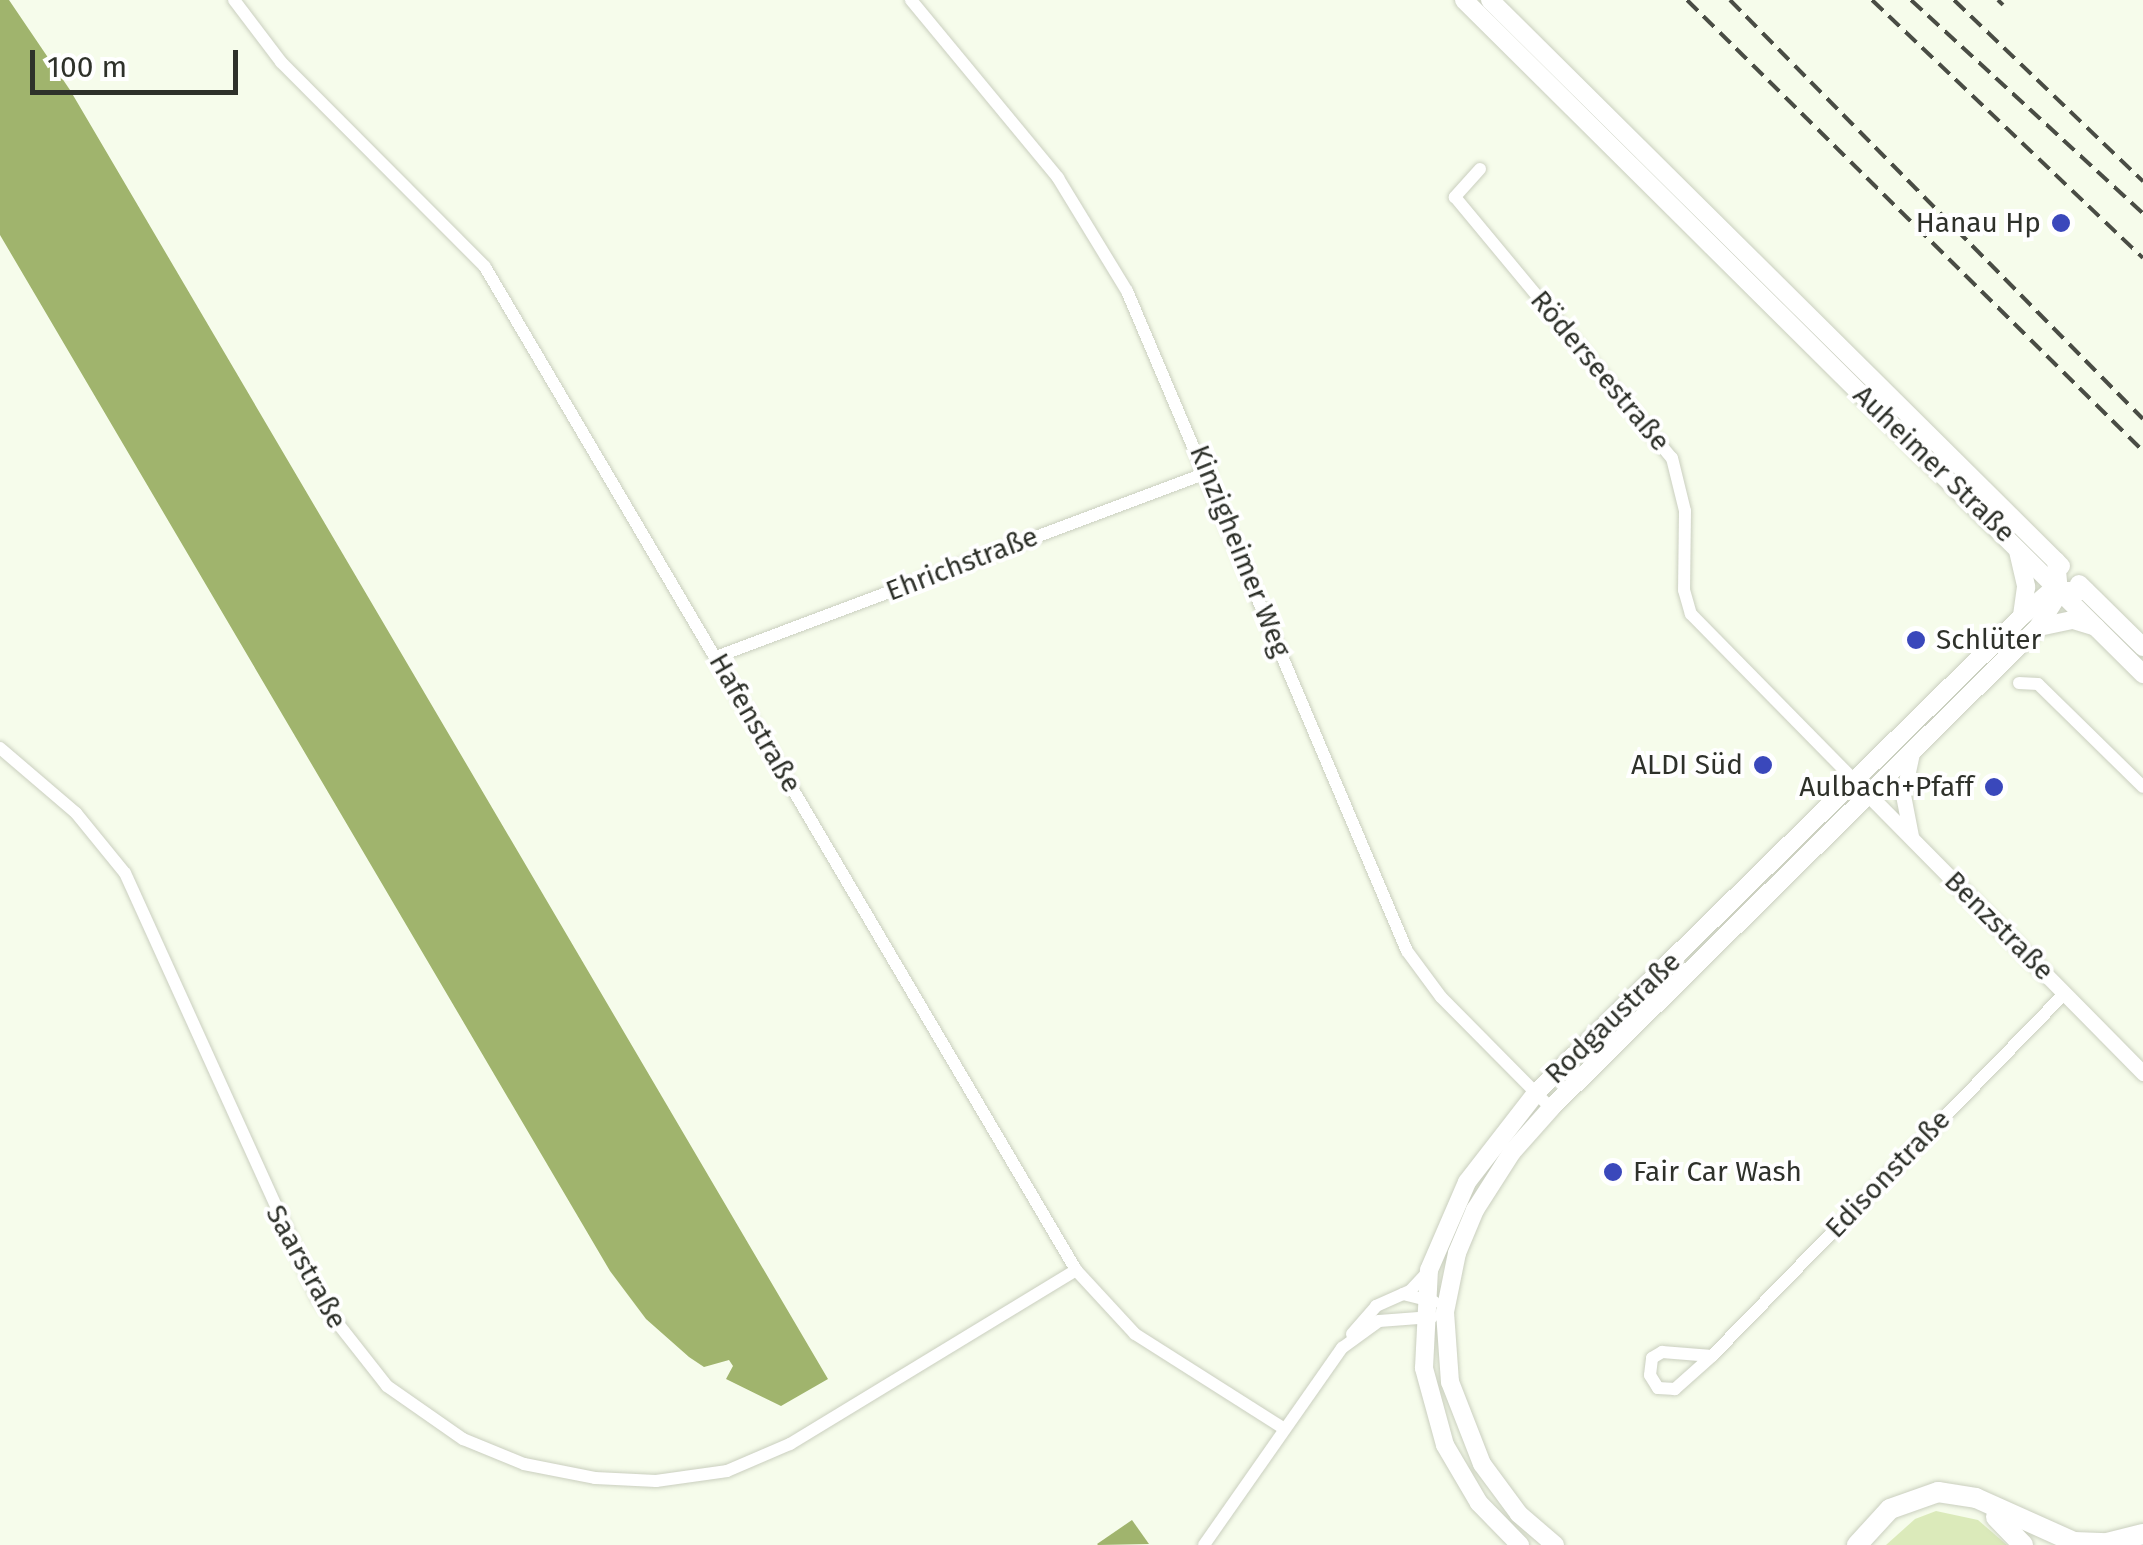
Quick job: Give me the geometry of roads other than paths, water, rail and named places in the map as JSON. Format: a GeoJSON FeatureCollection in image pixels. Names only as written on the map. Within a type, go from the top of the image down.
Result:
{"type":"FeatureCollection","features":[{"type":"Feature","properties":{"kind":"highway"},"geometry":{"type":"LineString","coordinates":[[1857,1545],[1900,1502],[1938,1492],[1976,1498],[2074,1542],[2107,1544],[2143,1534]]}},
{"type":"Feature","properties":{"kind":"highway"},"geometry":{"type":"LineString","coordinates":[[1865,1545],[1896,1512],[1944,1498],[1992,1514],[2023,1545]]}},
{"type":"Feature","properties":{"kind":"main road","name":"Auheimer Straße"},"geometry":{"type":"LineString","coordinates":[[1464,0],[2143,674]]}},
{"type":"Feature","properties":{"kind":"main road","name":"Auheimer Straße"},"geometry":{"type":"LineString","coordinates":[[1490,0],[2143,647]]}},
{"type":"Feature","properties":{"kind":"main road"},"geometry":{"type":"LineString","coordinates":[[2016,545],[2030,621],[2072,620],[2099,630]]}},
{"type":"Feature","properties":{"kind":"main road"},"geometry":{"type":"LineString","coordinates":[[2056,561],[2059,589],[2086,590]]}},
{"type":"Feature","properties":{"kind":"main road","name":"Rodgaustraße"},"geometry":{"type":"LineString","coordinates":[[1556,1545],[1518,1514],[1467,1438],[1450,1382],[1445,1312],[1456,1252],[1474,1210],[1512,1152],[1552,1108],[1860,786],[1915,746],[2059,589]]}},
{"type":"Feature","properties":{"kind":"main road","name":"Rodgaustraße"},"geometry":{"type":"LineString","coordinates":[[1520,1545],[1479,1502],[1445,1445],[1428,1389],[1424,1297],[1429,1270],[1466,1182],[1536,1093],[2030,621]]}},
{"type":"Feature","properties":{"kind":"street","name":"Hafenstraße"},"geometry":{"type":"LineString","coordinates":[[234,0],[281,62],[485,267],[1076,1270],[1135,1334],[1283,1428]]}},
{"type":"Feature","properties":{"kind":"street","name":"Kinzigheimer Weg"},"geometry":{"type":"LineString","coordinates":[[911,0],[1078,206],[1138,314],[1208,472],[1391,920],[1441,997],[1552,1108]]}},
{"type":"Feature","properties":{"kind":"street","name":"Röderseestraße"},"geometry":{"type":"LineString","coordinates":[[1480,168],[1455,196],[1672,458],[1685,510],[1684,590],[1691,614],[1860,786]]}},
{"type":"Feature","properties":{"kind":"street"},"geometry":{"type":"LineString","coordinates":[[1723,256],[1738,242]]}},
{"type":"Feature","properties":{"kind":"street","name":"Ehrichstraße"},"geometry":{"type":"LineString","coordinates":[[716,657],[1208,472]]}},
{"type":"Feature","properties":{"kind":"street"},"geometry":{"type":"LineString","coordinates":[[2019,683],[2038,684],[2143,788]]}},
{"type":"Feature","properties":{"kind":"street"},"geometry":{"type":"LineString","coordinates":[[1911,836],[1903,795],[1915,746]]}},
{"type":"Feature","properties":{"kind":"street","name":"Saarstraße"},"geometry":{"type":"LineString","coordinates":[[0,748],[76,813],[125,873],[317,1297],[387,1386],[463,1439],[524,1464],[595,1478],[666,1480],[727,1471],[790,1444],[1076,1270]]}},
{"type":"Feature","properties":{"kind":"street","name":"Benzstraße"},"geometry":{"type":"LineString","coordinates":[[1860,786],[2143,1073]]}},
{"type":"Feature","properties":{"kind":"street","name":"Edisonstraße"},"geometry":{"type":"LineString","coordinates":[[1712,1356],[1662,1352],[1652,1358],[1650,1375],[1658,1388],[1675,1389],[1712,1356],[2065,994]]}},
{"type":"Feature","properties":{"kind":"street"},"geometry":{"type":"LineString","coordinates":[[1204,1545],[1283,1428],[1376,1306],[1403,1294],[1429,1270]]}},
{"type":"Feature","properties":{"kind":"street"},"geometry":{"type":"LineString","coordinates":[[1403,1294],[1424,1297],[1445,1312]]}},
{"type":"Feature","properties":{"kind":"street"},"geometry":{"type":"LineString","coordinates":[[1342,1348],[1379,1321],[1445,1312]]}},
{"type":"Feature","properties":{"kind":"railway"},"geometry":{"type":"LineString","coordinates":[[1687,0],[2143,451]]}},
{"type":"Feature","properties":{"kind":"railway"},"geometry":{"type":"LineString","coordinates":[[1730,0],[2143,419]]}},
{"type":"Feature","properties":{"kind":"railway"},"geometry":{"type":"LineString","coordinates":[[1872,0],[2143,258]]}},
{"type":"Feature","properties":{"kind":"railway"},"geometry":{"type":"LineString","coordinates":[[1911,0],[2143,213]]}},
{"type":"Feature","properties":{"kind":"railway"},"geometry":{"type":"LineString","coordinates":[[1954,0],[2143,181]]}},
{"type":"Feature","properties":{"kind":"railway"},"geometry":{"type":"LineString","coordinates":[[1998,0],[2003,5]]}},
{"type":"Feature","properties":{"kind":"place","name":"Hanau Hp"},"geometry":{"type":"Point","coordinates":[2061,223]}},
{"type":"Feature","properties":{"kind":"place","name":"Schlüter"},"geometry":{"type":"Point","coordinates":[1916,640]}},
{"type":"Feature","properties":{"kind":"place","name":"ALDI Süd"},"geometry":{"type":"Point","coordinates":[1763,765]}},
{"type":"Feature","properties":{"kind":"place","name":"Aulbach+Pfaff"},"geometry":{"type":"Point","coordinates":[1994,787]}},
{"type":"Feature","properties":{"kind":"place","name":"Fair Car Wash"},"geometry":{"type":"Point","coordinates":[1613,1172]}}]}
